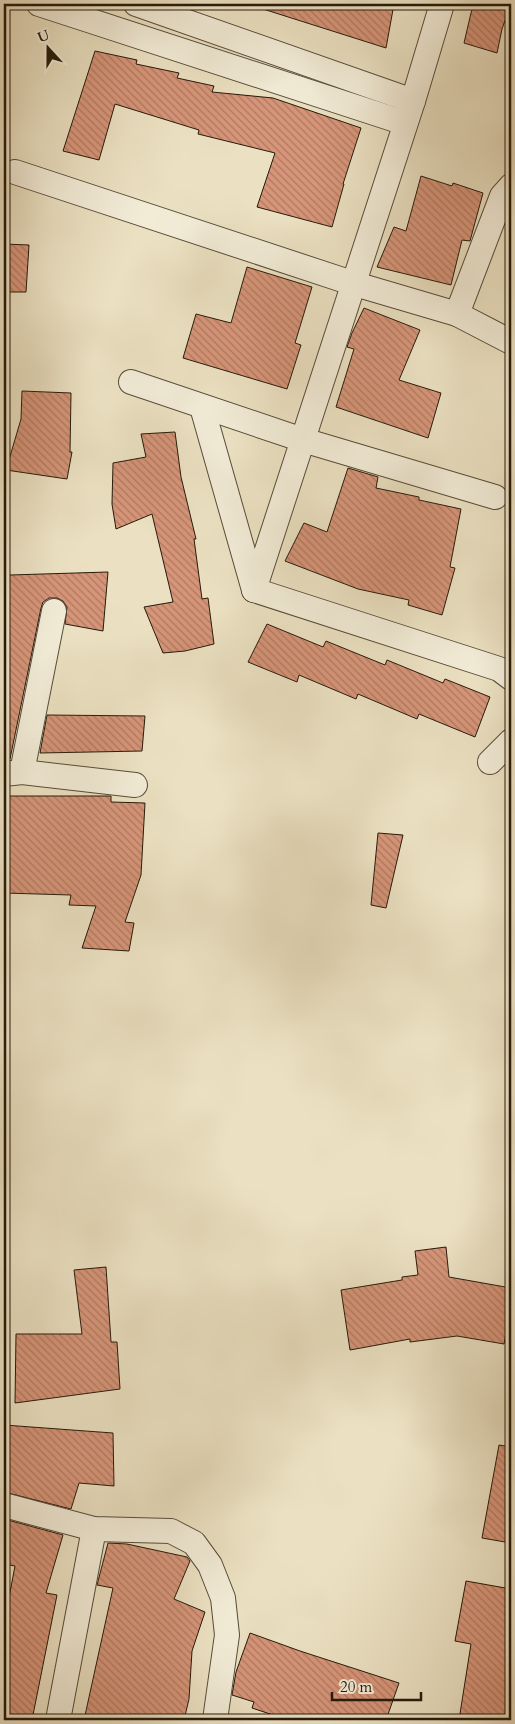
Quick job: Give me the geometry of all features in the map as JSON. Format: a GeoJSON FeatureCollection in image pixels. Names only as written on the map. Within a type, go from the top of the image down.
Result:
{"type":"FeatureCollection","features":[{"type":"Feature","properties":{"kind":"street"},"geometry":{"type":"LineString","coordinates":[[39,4],[405,123]]}},
{"type":"Feature","properties":{"kind":"street"},"geometry":{"type":"LineString","coordinates":[[136,4],[414,101]]}},
{"type":"Feature","properties":{"kind":"street"},"geometry":{"type":"LineString","coordinates":[[254,590],[355,284],[405,123],[414,101],[423,63],[442,4]]}},
{"type":"Feature","properties":{"kind":"street"},"geometry":{"type":"LineString","coordinates":[[15,172],[355,284],[457,314],[511,342]]}},
{"type":"Feature","properties":{"kind":"street"},"geometry":{"type":"LineString","coordinates":[[457,314],[498,204],[511,186]]}},
{"type":"Feature","properties":{"kind":"street"},"geometry":{"type":"LineString","coordinates":[[131,382],[303,440],[495,497]]}},
{"type":"Feature","properties":{"kind":"street"},"geometry":{"type":"LineString","coordinates":[[202,407],[254,590]]}},
{"type":"Feature","properties":{"kind":"street"},"geometry":{"type":"LineString","coordinates":[[254,590],[499,669],[511,678]]}},
{"type":"Feature","properties":{"kind":"street"},"geometry":{"type":"LineString","coordinates":[[54,612],[13,773],[134,785]]}},
{"type":"Feature","properties":{"kind":"street"},"geometry":{"type":"LineString","coordinates":[[490,762],[511,741]]}},
{"type":"Feature","properties":{"kind":"street"},"geometry":{"type":"LineString","coordinates":[[4,1505],[94,1529],[171,1531],[194,1543],[210,1565],[223,1598],[227,1635],[217,1720]]}},
{"type":"Feature","properties":{"kind":"street"},"geometry":{"type":"LineString","coordinates":[[58,1720],[94,1529]]}},
{"type":"Feature","properties":{"kind":"building"},"geometry":{"type":"Polygon","coordinates":[[[264,4],[394,4],[386,48],[263,9],[264,4]]]}},
{"type":"Feature","properties":{"kind":"building"},"geometry":{"type":"Polygon","coordinates":[[[474,4],[511,4],[502,29],[497,53],[464,43],[474,4]]]}},
{"type":"Feature","properties":{"kind":"building"},"geometry":{"type":"Polygon","coordinates":[[[95,51],[137,60],[136,64],[179,73],[177,78],[214,86],[212,92],[273,98],[361,128],[343,184],[332,227],[257,207],[275,153],[198,134],[199,130],[115,104],[99,160],[63,151],[95,51]]]}},
{"type":"Feature","properties":{"kind":"building"},"geometry":{"type":"Polygon","coordinates":[[[421,176],[452,186],[453,183],[483,193],[470,241],[462,240],[451,285],[377,267],[394,227],[406,231],[421,176]]]}},
{"type":"Feature","properties":{"kind":"building"},"geometry":{"type":"Polygon","coordinates":[[[4,244],[29,245],[26,292],[4,292],[4,244]]]}},
{"type":"Feature","properties":{"kind":"building"},"geometry":{"type":"Polygon","coordinates":[[[247,267],[312,287],[295,343],[301,345],[287,389],[183,358],[196,314],[231,323],[247,267]]]}},
{"type":"Feature","properties":{"kind":"building"},"geometry":{"type":"Polygon","coordinates":[[[364,308],[420,330],[399,380],[441,393],[428,438],[336,407],[354,349],[347,347],[364,308]]]}},
{"type":"Feature","properties":{"kind":"building"},"geometry":{"type":"Polygon","coordinates":[[[22,391],[71,393],[70,452],[72,452],[67,479],[6,470],[21,419],[22,391]]]}},
{"type":"Feature","properties":{"kind":"building"},"geometry":{"type":"Polygon","coordinates":[[[175,432],[181,477],[196,539],[194,539],[202,599],[208,598],[214,644],[185,651],[163,653],[144,607],[173,602],[152,514],[116,529],[112,504],[113,463],[146,457],[141,434],[175,432]]]}},
{"type":"Feature","properties":{"kind":"building"},"geometry":{"type":"Polygon","coordinates":[[[348,468],[378,477],[376,488],[419,497],[419,500],[461,509],[450,567],[455,568],[442,615],[408,605],[409,600],[358,589],[285,561],[304,523],[327,532],[348,468]]]}},
{"type":"Feature","properties":{"kind":"building"},"geometry":{"type":"Polygon","coordinates":[[[108,572],[103,631],[65,624],[67,607],[63,601],[57,598],[49,598],[43,602],[10,759],[4,759],[4,593],[10,575],[108,572]]]}},
{"type":"Feature","properties":{"kind":"building"},"geometry":{"type":"Polygon","coordinates":[[[267,624],[323,647],[326,641],[385,665],[387,660],[443,683],[445,679],[490,697],[475,737],[419,714],[417,719],[358,694],[356,699],[299,675],[297,682],[248,662],[267,624]]]}},
{"type":"Feature","properties":{"kind":"building"},"geometry":{"type":"Polygon","coordinates":[[[47,715],[145,716],[142,751],[40,753],[47,715]]]}},
{"type":"Feature","properties":{"kind":"building"},"geometry":{"type":"Polygon","coordinates":[[[7,796],[111,796],[111,802],[145,803],[141,875],[125,922],[134,923],[129,951],[82,948],[96,906],[69,905],[71,895],[4,893],[4,802],[6,802],[7,796]]]}},
{"type":"Feature","properties":{"kind":"building"},"geometry":{"type":"Polygon","coordinates":[[[378,833],[403,835],[386,908],[371,905],[378,833]]]}},
{"type":"Feature","properties":{"kind":"building"},"geometry":{"type":"Polygon","coordinates":[[[446,1247],[449,1277],[511,1288],[511,1307],[504,1344],[457,1336],[410,1342],[410,1339],[350,1350],[341,1290],[402,1280],[402,1277],[418,1275],[415,1251],[446,1247]]]}},
{"type":"Feature","properties":{"kind":"building"},"geometry":{"type":"Polygon","coordinates":[[[106,1267],[111,1342],[117,1342],[120,1389],[15,1403],[16,1334],[82,1334],[74,1270],[106,1267]]]}},
{"type":"Feature","properties":{"kind":"building"},"geometry":{"type":"Polygon","coordinates":[[[4,1425],[113,1433],[114,1486],[79,1483],[71,1509],[4,1492],[4,1425]]]}},
{"type":"Feature","properties":{"kind":"building"},"geometry":{"type":"Polygon","coordinates":[[[499,1445],[511,1447],[511,1543],[482,1538],[499,1445]]]}},
{"type":"Feature","properties":{"kind":"building"},"geometry":{"type":"Polygon","coordinates":[[[4,1519],[63,1535],[46,1593],[57,1595],[32,1720],[4,1720],[4,1624],[15,1566],[4,1564],[4,1519]]]}},
{"type":"Feature","properties":{"kind":"building"},"geometry":{"type":"Polygon","coordinates":[[[108,1543],[127,1544],[187,1557],[190,1561],[174,1599],[205,1612],[192,1651],[189,1699],[184,1720],[158,1720],[134,1714],[133,1720],[84,1720],[113,1588],[97,1585],[108,1543]]]}},
{"type":"Feature","properties":{"kind":"building"},"geometry":{"type":"Polygon","coordinates":[[[466,1581],[511,1589],[511,1720],[459,1720],[471,1644],[455,1641],[466,1581]]]}},
{"type":"Feature","properties":{"kind":"building"},"geometry":{"type":"Polygon","coordinates":[[[250,1633],[399,1683],[386,1720],[288,1720],[252,1708],[254,1702],[232,1695],[236,1672],[250,1633]]]}}]}
